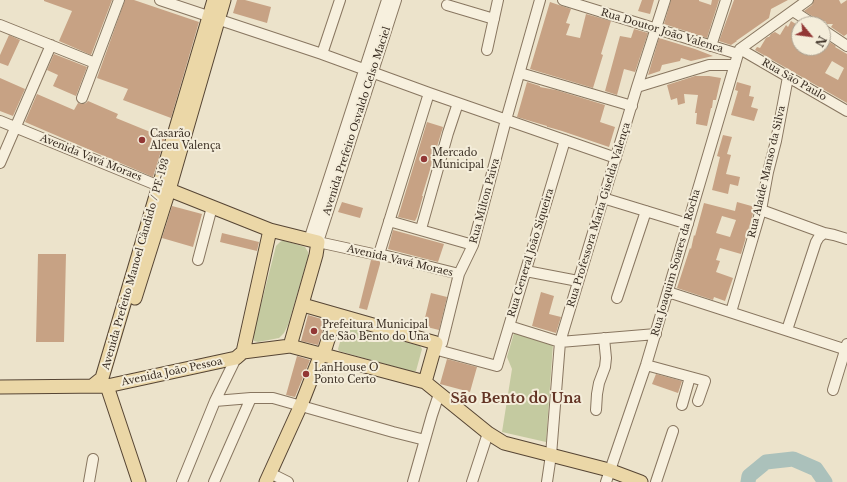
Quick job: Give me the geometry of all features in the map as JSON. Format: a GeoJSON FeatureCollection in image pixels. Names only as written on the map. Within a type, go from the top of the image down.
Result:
{"type":"FeatureCollection","features":[{"type":"Feature","properties":{"kind":"main road","name":"Avenida Prefeito Manoel Cândido / PE-193"},"geometry":{"type":"LineString","coordinates":[[108,386],[213,18],[214,0]]}},
{"type":"Feature","properties":{"kind":"main road","name":"Avenida Prefeito Manoel Cândido / PE-193"},"geometry":{"type":"LineString","coordinates":[[213,18],[224,0]]}},
{"type":"Feature","properties":{"kind":"main road","name":"Avenida Prefeito Manoel Cândido / PE-193"},"geometry":{"type":"LineString","coordinates":[[92,386],[102,378],[164,188]]}},
{"type":"Feature","properties":{"kind":"main road","name":"Avenida Vavá Moraes"},"geometry":{"type":"LineString","coordinates":[[164,188],[270,230],[314,241]]}},
{"type":"Feature","properties":{"kind":"main road"},"geometry":{"type":"LineString","coordinates":[[239,355],[270,230]]}},
{"type":"Feature","properties":{"kind":"main road"},"geometry":{"type":"LineString","coordinates":[[314,241],[316,255],[303,305],[290,346],[425,382],[488,433],[504,442],[608,476],[641,482]]}},
{"type":"Feature","properties":{"kind":"main road"},"geometry":{"type":"LineString","coordinates":[[303,305],[435,346],[425,382]]}},
{"type":"Feature","properties":{"kind":"main road"},"geometry":{"type":"LineString","coordinates":[[327,356],[325,350],[333,324],[331,313]]}},
{"type":"Feature","properties":{"kind":"main road"},"geometry":{"type":"LineString","coordinates":[[268,478],[301,405],[331,350],[338,325],[342,319],[346,318]]}},
{"type":"Feature","properties":{"kind":"main road","name":"Avenida João Pessoa"},"geometry":{"type":"LineString","coordinates":[[0,387],[108,386],[239,355],[290,346]]}},
{"type":"Feature","properties":{"kind":"main road"},"geometry":{"type":"LineString","coordinates":[[108,386],[139,482]]}},
{"type":"Feature","properties":{"kind":"street"},"geometry":{"type":"LineString","coordinates":[[82,98],[119,0]]}},
{"type":"Feature","properties":{"kind":"street"},"geometry":{"type":"LineString","coordinates":[[160,0],[322,54],[429,94],[616,158]]}},
{"type":"Feature","properties":{"kind":"street"},"geometry":{"type":"LineString","coordinates":[[322,54],[340,0]]}},
{"type":"Feature","properties":{"kind":"street","name":"Avenida Prefeito Osvaldo Celso Maciel"},"geometry":{"type":"LineString","coordinates":[[369,71],[387,0]]}},
{"type":"Feature","properties":{"kind":"street","name":"Avenida Prefeito Osvaldo Celso Maciel"},"geometry":{"type":"LineString","coordinates":[[314,241],[369,71],[396,0]]}},
{"type":"Feature","properties":{"kind":"street"},"geometry":{"type":"LineString","coordinates":[[487,50],[498,0]]}},
{"type":"Feature","properties":{"kind":"street","name":"Rua Milton Paiva"},"geometry":{"type":"LineString","coordinates":[[435,346],[442,343],[459,274],[474,245],[506,120],[540,0]]}},
{"type":"Feature","properties":{"kind":"street","name":"Rua Doutor João Valenca"},"geometry":{"type":"LineString","coordinates":[[563,0],[711,46],[739,52]]}},
{"type":"Feature","properties":{"kind":"street","name":"Rua Professora Maria Giselda Valença"},"geometry":{"type":"LineString","coordinates":[[547,482],[560,342],[637,87],[665,0]]}},
{"type":"Feature","properties":{"kind":"street"},"geometry":{"type":"LineString","coordinates":[[711,46],[726,0]]}},
{"type":"Feature","properties":{"kind":"street"},"geometry":{"type":"LineString","coordinates":[[739,52],[808,0]]}},
{"type":"Feature","properties":{"kind":"street"},"geometry":{"type":"LineString","coordinates":[[447,5],[494,19]]}},
{"type":"Feature","properties":{"kind":"street"},"geometry":{"type":"LineString","coordinates":[[793,11],[801,16]]}},
{"type":"Feature","properties":{"kind":"street"},"geometry":{"type":"LineString","coordinates":[[0,25],[96,63]]}},
{"type":"Feature","properties":{"kind":"street"},"geometry":{"type":"LineString","coordinates":[[831,34],[845,42]]}},
{"type":"Feature","properties":{"kind":"street"},"geometry":{"type":"LineString","coordinates":[[0,163],[51,45]]}},
{"type":"Feature","properties":{"kind":"street","name":"Rua Joaquim Soares da Rocha"},"geometry":{"type":"LineString","coordinates":[[608,476],[656,334],[739,52]]}},
{"type":"Feature","properties":{"kind":"street","name":"Rua São Paulo"},"geometry":{"type":"LineString","coordinates":[[739,52],[788,77],[847,111]]}},
{"type":"Feature","properties":{"kind":"street"},"geometry":{"type":"LineString","coordinates":[[637,87],[709,64],[735,65]]}},
{"type":"Feature","properties":{"kind":"street"},"geometry":{"type":"LineString","coordinates":[[520,73],[632,106]]}},
{"type":"Feature","properties":{"kind":"street","name":"Rua Alaíde Manso da Silva"},"geometry":{"type":"LineString","coordinates":[[730,312],[761,210],[788,77]]}},
{"type":"Feature","properties":{"kind":"street"},"geometry":{"type":"LineString","coordinates":[[378,254],[429,94]]}},
{"type":"Feature","properties":{"kind":"street"},"geometry":{"type":"LineString","coordinates":[[421,229],[458,103]]}},
{"type":"Feature","properties":{"kind":"street","name":"Avenida Vavá Moraes"},"geometry":{"type":"LineString","coordinates":[[0,121],[164,188]]}},
{"type":"Feature","properties":{"kind":"street","name":"Rua General João Siqueira"},"geometry":{"type":"LineString","coordinates":[[435,346],[497,366],[565,140]]}},
{"type":"Feature","properties":{"kind":"street"},"geometry":{"type":"LineString","coordinates":[[603,198],[688,224]]}},
{"type":"Feature","properties":{"kind":"street"},"geometry":{"type":"LineString","coordinates":[[198,260],[212,207]]}},
{"type":"Feature","properties":{"kind":"street"},"geometry":{"type":"LineString","coordinates":[[761,210],[824,233],[847,239]]}},
{"type":"Feature","properties":{"kind":"street"},"geometry":{"type":"LineString","coordinates":[[617,298],[646,212]]}},
{"type":"Feature","properties":{"kind":"street"},"geometry":{"type":"LineString","coordinates":[[389,221],[474,245]]}},
{"type":"Feature","properties":{"kind":"street"},"geometry":{"type":"LineString","coordinates":[[787,330],[816,242],[824,233]]}},
{"type":"Feature","properties":{"kind":"street","name":"Avenida Vavá Moraes"},"geometry":{"type":"LineString","coordinates":[[314,241],[378,254],[459,274]]}},
{"type":"Feature","properties":{"kind":"street"},"geometry":{"type":"LineString","coordinates":[[526,270],[578,281]]}},
{"type":"Feature","properties":{"kind":"street"},"geometry":{"type":"LineString","coordinates":[[668,292],[846,348],[833,390]]}},
{"type":"Feature","properties":{"kind":"street"},"geometry":{"type":"LineString","coordinates":[[509,326],[560,342],[656,334]]}},
{"type":"Feature","properties":{"kind":"street"},"geometry":{"type":"LineString","coordinates":[[596,410],[599,383],[605,367],[606,358],[604,338]]}},
{"type":"Feature","properties":{"kind":"street"},"geometry":{"type":"LineString","coordinates":[[182,482],[215,401],[239,355]]}},
{"type":"Feature","properties":{"kind":"street"},"geometry":{"type":"LineString","coordinates":[[646,365],[705,381],[698,401]]}},
{"type":"Feature","properties":{"kind":"street"},"geometry":{"type":"LineString","coordinates":[[682,405],[690,377]]}},
{"type":"Feature","properties":{"kind":"street"},"geometry":{"type":"LineString","coordinates":[[413,482],[439,394]]}},
{"type":"Feature","properties":{"kind":"street"},"geometry":{"type":"LineString","coordinates":[[214,482],[251,398]]}},
{"type":"Feature","properties":{"kind":"street"},"geometry":{"type":"LineString","coordinates":[[215,401],[273,398],[425,440]]}},
{"type":"Feature","properties":{"kind":"street"},"geometry":{"type":"LineString","coordinates":[[656,482],[673,431]]}},
{"type":"Feature","properties":{"kind":"street"},"geometry":{"type":"LineString","coordinates":[[472,482],[488,433]]}},
{"type":"Feature","properties":{"kind":"street"},"geometry":{"type":"LineString","coordinates":[[89,482],[93,459]]}},
{"type":"Feature","properties":{"kind":"street"},"geometry":{"type":"LineString","coordinates":[[268,478],[288,482]]}},
{"type":"Feature","properties":{"kind":"green space"},"geometry":{"type":"Polygon","coordinates":[[[282,241],[305,247],[308,252],[308,257],[288,325],[284,333],[279,338],[258,342],[254,341],[253,336],[276,246],[282,241]]]}},
{"type":"Feature","properties":{"kind":"green space"},"geometry":{"type":"Polygon","coordinates":[[[347,326],[420,346],[422,349],[416,371],[414,372],[339,351],[338,349],[344,328],[347,326]]]}},
{"type":"Feature","properties":{"kind":"green space"},"geometry":{"type":"Polygon","coordinates":[[[514,333],[553,344],[546,442],[502,432],[512,369],[507,357],[514,333]]]}},
{"type":"Feature","properties":{"kind":"building"},"geometry":{"type":"Polygon","coordinates":[[[44,0],[112,0],[91,55],[59,41],[72,11],[44,0]]]}},
{"type":"Feature","properties":{"kind":"building"},"geometry":{"type":"Polygon","coordinates":[[[125,0],[134,0],[199,22],[171,118],[123,100],[128,89],[97,78],[125,0]]]}},
{"type":"Feature","properties":{"kind":"building"},"geometry":{"type":"Polygon","coordinates":[[[237,0],[245,0],[271,7],[267,23],[233,13],[237,0]]]}},
{"type":"Feature","properties":{"kind":"building"},"geometry":{"type":"Polygon","coordinates":[[[642,0],[654,0],[650,14],[638,11],[642,0]]]}},
{"type":"Feature","properties":{"kind":"building"},"geometry":{"type":"Polygon","coordinates":[[[671,0],[699,0],[711,5],[712,0],[719,0],[707,38],[664,24],[671,0]]]}},
{"type":"Feature","properties":{"kind":"building"},"geometry":{"type":"Polygon","coordinates":[[[734,0],[788,0],[771,9],[769,18],[731,45],[719,41],[734,0]]]}},
{"type":"Feature","properties":{"kind":"building"},"geometry":{"type":"Polygon","coordinates":[[[814,0],[839,0],[841,4],[847,0],[847,34],[844,36],[831,27],[833,24],[831,24],[831,16],[812,16],[804,11],[812,5],[814,0]]]}},
{"type":"Feature","properties":{"kind":"building"},"geometry":{"type":"Polygon","coordinates":[[[550,2],[571,9],[566,23],[570,24],[566,35],[580,38],[586,14],[611,21],[593,88],[530,69],[550,2]]]}},
{"type":"Feature","properties":{"kind":"building"},"geometry":{"type":"Polygon","coordinates":[[[791,21],[791,56],[831,56],[831,43],[847,54],[847,103],[755,50],[757,47],[760,48],[766,38],[771,34],[775,32],[780,35],[786,25],[788,27],[791,21]],[[832,61],[825,73],[838,80],[844,68],[832,61]]]}},
{"type":"Feature","properties":{"kind":"building"},"geometry":{"type":"Polygon","coordinates":[[[634,29],[648,33],[635,72],[624,69],[617,95],[605,91],[620,36],[631,38],[634,29]]]}},
{"type":"Feature","properties":{"kind":"building"},"geometry":{"type":"Polygon","coordinates":[[[9,35],[20,40],[8,66],[0,63],[0,55],[9,35]]]}},
{"type":"Feature","properties":{"kind":"building"},"geometry":{"type":"Polygon","coordinates":[[[659,38],[713,56],[691,61],[681,58],[680,61],[662,65],[660,71],[648,75],[659,38]]]}},
{"type":"Feature","properties":{"kind":"building"},"geometry":{"type":"Polygon","coordinates":[[[54,54],[87,67],[76,96],[53,86],[58,75],[47,70],[54,54]]]}},
{"type":"Feature","properties":{"kind":"building"},"geometry":{"type":"Polygon","coordinates":[[[695,76],[721,78],[716,100],[713,100],[707,126],[696,124],[697,113],[695,113],[698,95],[684,94],[685,103],[678,105],[677,98],[671,100],[667,85],[695,76]]]}},
{"type":"Feature","properties":{"kind":"building"},"geometry":{"type":"Polygon","coordinates":[[[0,78],[25,89],[13,116],[0,111],[0,78]]]}},
{"type":"Feature","properties":{"kind":"building"},"geometry":{"type":"Polygon","coordinates":[[[527,82],[605,105],[600,122],[615,127],[609,147],[517,117],[527,82]]]}},
{"type":"Feature","properties":{"kind":"building"},"geometry":{"type":"Polygon","coordinates":[[[737,82],[751,86],[749,96],[754,97],[751,107],[758,109],[754,121],[731,115],[738,91],[735,90],[737,82]]]}},
{"type":"Feature","properties":{"kind":"building"},"geometry":{"type":"Polygon","coordinates":[[[37,94],[74,110],[78,103],[83,104],[88,101],[118,114],[116,118],[165,138],[153,177],[25,122],[37,94]]]}},
{"type":"Feature","properties":{"kind":"building","name":"Mercado Municipal"},"geometry":{"type":"Polygon","coordinates":[[[427,122],[443,127],[415,221],[398,217],[427,122]]]}},
{"type":"Feature","properties":{"kind":"building"},"geometry":{"type":"Polygon","coordinates":[[[723,135],[732,137],[727,154],[731,155],[726,174],[740,177],[738,186],[730,184],[728,194],[712,190],[720,157],[717,156],[723,135]]]}},
{"type":"Feature","properties":{"kind":"building"},"geometry":{"type":"Polygon","coordinates":[[[342,202],[363,208],[360,218],[338,212],[342,202]]]}},
{"type":"Feature","properties":{"kind":"building"},"geometry":{"type":"Polygon","coordinates":[[[737,202],[755,207],[741,254],[720,248],[716,260],[720,261],[716,272],[733,278],[725,301],[714,297],[713,300],[677,288],[690,248],[691,249],[704,203],[735,211],[737,202]],[[722,216],[716,233],[730,237],[736,220],[722,216]]]}},
{"type":"Feature","properties":{"kind":"building"},"geometry":{"type":"Polygon","coordinates":[[[172,206],[202,214],[193,247],[162,238],[172,206]]]}},
{"type":"Feature","properties":{"kind":"building"},"geometry":{"type":"Polygon","coordinates":[[[393,230],[444,244],[438,262],[388,249],[393,230]]]}},
{"type":"Feature","properties":{"kind":"building"},"geometry":{"type":"Polygon","coordinates":[[[222,233],[259,242],[257,251],[220,242],[222,233]]]}},
{"type":"Feature","properties":{"kind":"building"},"geometry":{"type":"Polygon","coordinates":[[[38,254],[66,254],[64,342],[36,342],[38,254]]]}},
{"type":"Feature","properties":{"kind":"building"},"geometry":{"type":"Polygon","coordinates":[[[371,260],[380,261],[380,264],[367,310],[359,308],[371,260]]]}},
{"type":"Feature","properties":{"kind":"building"},"geometry":{"type":"Polygon","coordinates":[[[541,292],[554,296],[549,314],[561,317],[556,333],[532,326],[541,292]]]}},
{"type":"Feature","properties":{"kind":"building"},"geometry":{"type":"Polygon","coordinates":[[[431,293],[447,297],[439,330],[423,326],[431,293]]]}},
{"type":"Feature","properties":{"kind":"building","name":"Prefeitura Municipal de São Bento do Una"},"geometry":{"type":"Polygon","coordinates":[[[308,315],[325,320],[318,345],[301,341],[308,315]]]}},
{"type":"Feature","properties":{"kind":"building"},"geometry":{"type":"Polygon","coordinates":[[[297,356],[310,360],[295,397],[286,395],[297,356]]]}},
{"type":"Feature","properties":{"kind":"building"},"geometry":{"type":"Polygon","coordinates":[[[447,359],[477,367],[470,392],[440,384],[447,359]]]}},
{"type":"Feature","properties":{"kind":"building"},"geometry":{"type":"Polygon","coordinates":[[[656,374],[682,381],[678,393],[652,384],[656,374]]]}},
{"type":"Feature","properties":{"kind":"waterway"},"geometry":{"type":"LineString","coordinates":[[748,482],[749,476],[766,462],[793,459],[816,469],[825,482]]}},
{"type":"Feature","properties":{"kind":"place","name":"Casarão Alceu Valença"},"geometry":{"type":"Point","coordinates":[142,140]}},
{"type":"Feature","properties":{"kind":"place","name":"Mercado Municipal"},"geometry":{"type":"Point","coordinates":[424,159]}},
{"type":"Feature","properties":{"kind":"place","name":"Prefeitura Municipal de São Bento do Una"},"geometry":{"type":"Point","coordinates":[314,331]}},
{"type":"Feature","properties":{"kind":"place","name":"LanHouse O Ponto Certo"},"geometry":{"type":"Point","coordinates":[306,374]}},
{"type":"Feature","properties":{"kind":"district","name":"São Bento do Una"},"geometry":{"type":"Point","coordinates":[516,399]}}]}
